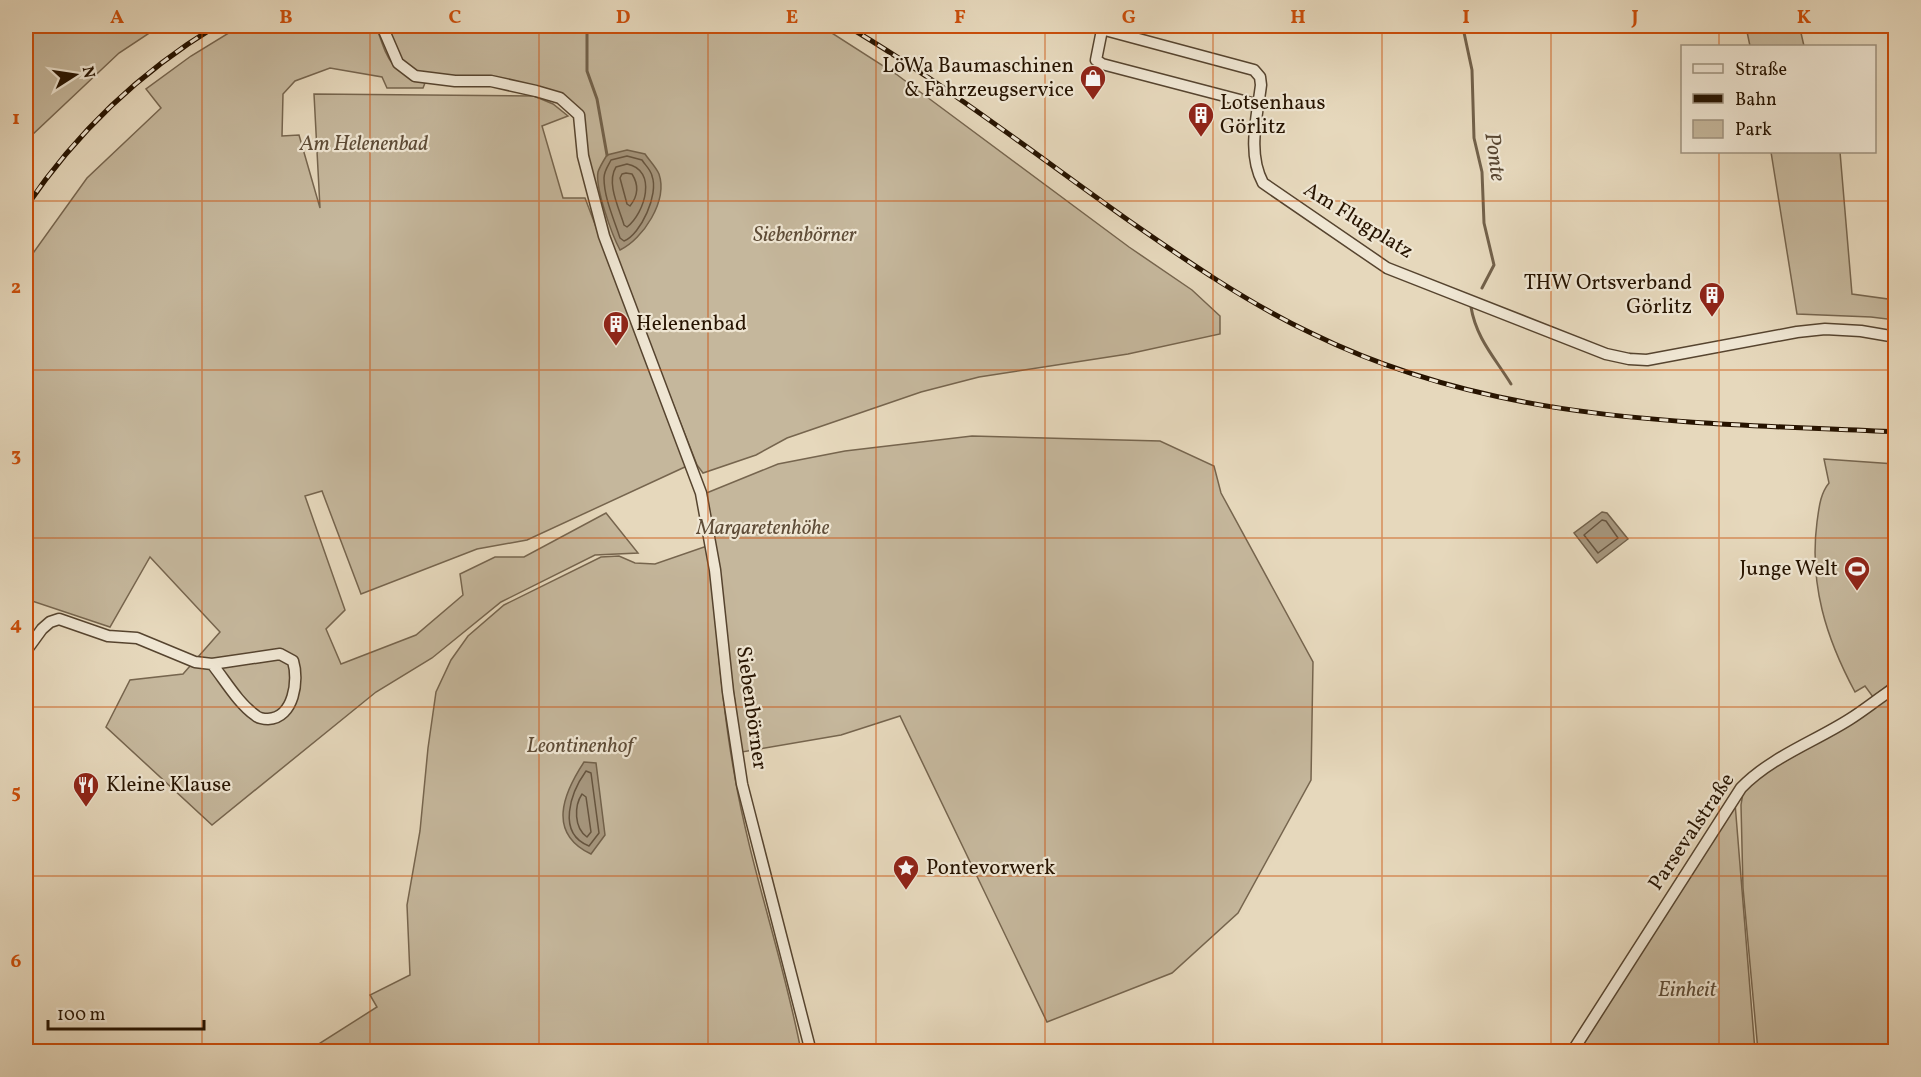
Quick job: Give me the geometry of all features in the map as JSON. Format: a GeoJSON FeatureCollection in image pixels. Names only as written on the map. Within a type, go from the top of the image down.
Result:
{"type":"FeatureCollection","features":[{"type":"Feature","properties":{"kind":"street","name":"Siebenbörner"},"geometry":{"type":"LineString","coordinates":[[382,26],[398,63],[416,76],[455,81],[491,81],[536,91],[560,98],[579,115],[583,156],[604,236],[701,493],[715,570],[728,692],[742,784],[811,1052]]}},
{"type":"Feature","properties":{"kind":"street","name":"Am Flugplatz"},"geometry":{"type":"LineString","coordinates":[[1090,26],[1254,70],[1260,77],[1262,85],[1253,149],[1255,169],[1263,183],[1274,193],[1387,267],[1606,354],[1647,360],[1797,332],[1825,329],[1861,331],[1896,337]]}},
{"type":"Feature","properties":{"kind":"street"},"geometry":{"type":"LineString","coordinates":[[1102,30],[1096,60],[1102,64],[1259,105]]}},
{"type":"Feature","properties":{"kind":"street"},"geometry":{"type":"LineString","coordinates":[[26,651],[42,629],[58,619],[100,634],[137,638],[195,662],[213,664],[280,654],[288,657],[296,669],[296,687],[293,697],[282,714],[275,718],[260,718],[254,715],[238,697],[213,664]]}},
{"type":"Feature","properties":{"kind":"street","name":"Parsevalstraße"},"geometry":{"type":"LineString","coordinates":[[1572,1052],[1741,788],[1755,774],[1770,764],[1850,719],[1896,687]]}},
{"type":"Feature","properties":{"kind":"green space"},"geometry":{"type":"Polygon","coordinates":[[[26,26],[160,26],[119,53],[32,135],[26,125],[26,26]]]}},
{"type":"Feature","properties":{"kind":"green space","name":"Am Helenenbad"},"geometry":{"type":"Polygon","coordinates":[[[240,26],[376,26],[387,56],[397,68],[425,83],[423,88],[387,88],[382,77],[330,68],[295,81],[283,94],[282,136],[299,135],[320,208],[314,94],[534,96],[553,104],[568,116],[542,126],[563,198],[585,198],[687,466],[527,540],[477,549],[361,594],[322,491],[305,496],[345,610],[326,629],[341,664],[416,635],[463,595],[460,574],[495,557],[524,557],[606,513],[638,553],[595,555],[501,602],[432,658],[376,692],[212,825],[106,727],[130,680],[183,674],[220,632],[150,557],[110,627],[26,599],[26,263],[87,178],[161,108],[146,89],[191,56],[240,26]]]}},
{"type":"Feature","properties":{"kind":"green space","name":"Siebenbörner"},"geometry":{"type":"Polygon","coordinates":[[[382,26],[821,26],[896,74],[1129,247],[1192,290],[1220,316],[1220,334],[1128,354],[979,377],[921,392],[787,438],[756,455],[703,473],[697,465],[628,289],[595,193],[581,113],[558,93],[415,76],[398,63],[382,26]]]}},
{"type":"Feature","properties":{"kind":"green space"},"geometry":{"type":"Polygon","coordinates":[[[1746,27],[1801,33],[1804,45],[1750,45],[1746,27]]]}},
{"type":"Feature","properties":{"kind":"green space"},"geometry":{"type":"Polygon","coordinates":[[[1771,153],[1840,153],[1852,294],[1895,300],[1895,320],[1797,314],[1771,153]]]}},
{"type":"Feature","properties":{"kind":"green space","name":"Margaretenhöhe"},"geometry":{"type":"Polygon","coordinates":[[[972,436],[1160,441],[1214,466],[1221,493],[1313,662],[1311,780],[1238,913],[1172,973],[1047,1022],[900,716],[841,735],[742,752],[704,494],[778,464],[845,451],[972,436]]]}},
{"type":"Feature","properties":{"kind":"green space","name":"Junge Welt"},"geometry":{"type":"Polygon","coordinates":[[[1824,459],[1895,464],[1895,679],[1873,697],[1865,686],[1855,692],[1836,651],[1822,610],[1815,567],[1815,545],[1820,501],[1829,483],[1824,459]]]}},
{"type":"Feature","properties":{"kind":"green space","name":"Leontinenhof"},"geometry":{"type":"Polygon","coordinates":[[[707,546],[724,705],[734,772],[801,1051],[578,1052],[567,1048],[556,1052],[306,1052],[377,1007],[370,995],[410,975],[407,905],[420,831],[436,692],[451,660],[468,636],[504,605],[601,557],[619,556],[635,563],[655,564],[707,546]]]}},
{"type":"Feature","properties":{"kind":"green space"},"geometry":{"type":"Polygon","coordinates":[[[1895,690],[1895,1051],[1758,1051],[1743,888],[1741,805],[1743,793],[1761,775],[1852,723],[1895,690]]]}},
{"type":"Feature","properties":{"kind":"green space","name":"Einheit"},"geometry":{"type":"Polygon","coordinates":[[[1735,803],[1755,1051],[1575,1052],[1735,803]]]}},
{"type":"Feature","properties":{"kind":"water"},"geometry":{"type":"Polygon","coordinates":[[[627,150],[645,154],[658,171],[661,185],[657,207],[652,218],[629,245],[620,250],[602,200],[598,172],[607,155],[627,150]]]}},
{"type":"Feature","properties":{"kind":"water"},"geometry":{"type":"Polygon","coordinates":[[[1602,512],[1607,513],[1628,539],[1597,563],[1574,533],[1602,512]]]}},
{"type":"Feature","properties":{"kind":"water"},"geometry":{"type":"Polygon","coordinates":[[[584,762],[596,763],[605,835],[591,854],[577,845],[568,835],[563,812],[570,787],[584,762]]]}},
{"type":"Feature","properties":{"kind":"waterway","name":"Siebenbörner"},"geometry":{"type":"LineString","coordinates":[[587,26],[587,71],[597,99],[607,155]]}},
{"type":"Feature","properties":{"kind":"waterway","name":"Ponte"},"geometry":{"type":"LineString","coordinates":[[1463,28],[1472,70],[1474,138],[1482,172],[1484,223],[1494,265],[1482,288]]}},
{"type":"Feature","properties":{"kind":"waterway","name":"Ponte"},"geometry":{"type":"LineString","coordinates":[[1471,307],[1482,338],[1511,384]]}},
{"type":"Feature","properties":{"kind":"railway"},"geometry":{"type":"LineString","coordinates":[[26,207],[66,154],[111,106],[161,63],[216,26]]}},
{"type":"Feature","properties":{"kind":"railway"},"geometry":{"type":"LineString","coordinates":[[847,26],[954,95],[1172,251],[1217,280],[1287,321],[1381,363],[1453,386],[1524,402],[1597,413],[1671,421],[1896,432]]}},
{"type":"Feature","properties":{"kind":"place","name":"LöWa Baumaschinen & Fahrzeugservice"},"geometry":{"type":"Point","coordinates":[1093,101]}},
{"type":"Feature","properties":{"kind":"place","name":"Lotsenhaus Görlitz"},"geometry":{"type":"Point","coordinates":[1201,138]}},
{"type":"Feature","properties":{"kind":"place","name":"THW Ortsverband Görlitz"},"geometry":{"type":"Point","coordinates":[1712,318]}},
{"type":"Feature","properties":{"kind":"place","name":"Helenenbad"},"geometry":{"type":"Point","coordinates":[616,347]}},
{"type":"Feature","properties":{"kind":"place","name":"Junge Welt"},"geometry":{"type":"Point","coordinates":[1857,592]}},
{"type":"Feature","properties":{"kind":"place","name":"Kleine Klause"},"geometry":{"type":"Point","coordinates":[86,808]}},
{"type":"Feature","properties":{"kind":"place","name":"Pontevorwerk"},"geometry":{"type":"Point","coordinates":[906,891]}}]}
